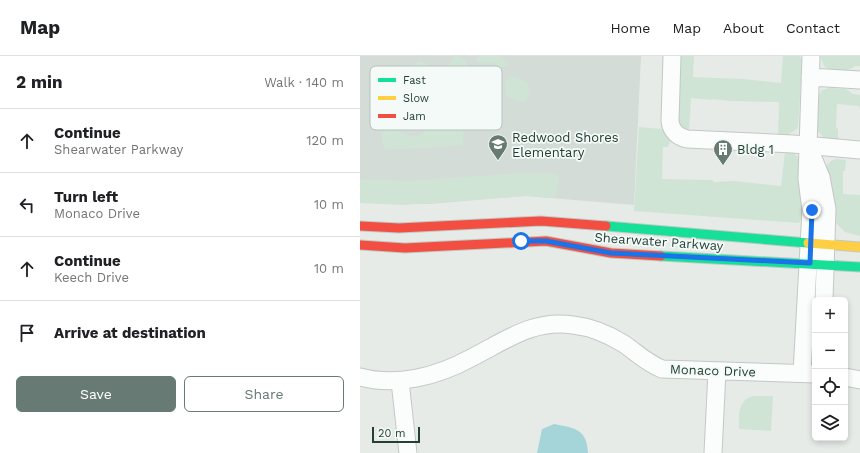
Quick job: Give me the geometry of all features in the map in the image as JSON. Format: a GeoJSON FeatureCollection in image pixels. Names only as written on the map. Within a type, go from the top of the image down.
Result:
{"type":"FeatureCollection","features":[{"type":"Feature","properties":{"kind":"main road","name":"Shearwater Parkway"},"geometry":{"type":"LineString","coordinates":[[360,226],[399,228],[541,221],[860,247]]}},
{"type":"Feature","properties":{"kind":"main road","name":"Shearwater Parkway"},"geometry":{"type":"LineString","coordinates":[[360,245],[405,248],[546,241],[611,253],[860,267]]}},
{"type":"Feature","properties":{"kind":"street"},"geometry":{"type":"LineString","coordinates":[[672,56],[670,121],[673,131],[681,137],[687,139],[860,150]]}},
{"type":"Feature","properties":{"kind":"street"},"geometry":{"type":"LineString","coordinates":[[811,56],[808,146],[821,177],[827,208],[818,243],[818,264],[824,297]]}},
{"type":"Feature","properties":{"kind":"street"},"geometry":{"type":"LineString","coordinates":[[810,77],[860,80]]}},
{"type":"Feature","properties":{"kind":"street","name":"Monaco Drive"},"geometry":{"type":"LineString","coordinates":[[360,377],[380,381],[400,381],[439,372],[469,360],[516,333],[545,325],[560,324],[583,326],[602,332],[623,344],[646,362],[662,369],[809,373],[818,264]]}},
{"type":"Feature","properties":{"kind":"street"},"geometry":{"type":"LineString","coordinates":[[713,453],[717,371]]}},
{"type":"Feature","properties":{"kind":"street"},"geometry":{"type":"LineString","coordinates":[[848,378],[860,380]]}},
{"type":"Feature","properties":{"kind":"street"},"geometry":{"type":"LineString","coordinates":[[400,381],[405,415],[408,453]]}},
{"type":"Feature","properties":{"kind":"shaded area","name":"Redwood Shores Elementary"},"geometry":{"type":"Polygon","coordinates":[[[360,56],[641,56],[634,205],[526,196],[429,204],[360,203],[360,56]]]}},
{"type":"Feature","properties":{"kind":"green space"},"geometry":{"type":"Polygon","coordinates":[[[455,56],[463,59],[467,66],[448,66],[455,56]]]}},
{"type":"Feature","properties":{"kind":"green space"},"geometry":{"type":"Polygon","coordinates":[[[478,56],[500,56],[510,64],[502,67],[491,63],[481,63],[475,60],[478,56]]]}},
{"type":"Feature","properties":{"kind":"green space"},"geometry":{"type":"Polygon","coordinates":[[[681,56],[694,56],[693,77],[743,79],[781,83],[783,56],[800,56],[802,62],[798,128],[788,135],[778,135],[779,102],[730,101],[691,98],[689,131],[684,129],[677,118],[681,56]]]}},
{"type":"Feature","properties":{"kind":"green space"},"geometry":{"type":"Polygon","coordinates":[[[820,56],[860,56],[860,66],[856,66],[849,70],[831,70],[824,66],[820,56]]]}},
{"type":"Feature","properties":{"kind":"green space"},"geometry":{"type":"Polygon","coordinates":[[[420,61],[431,66],[412,66],[420,61]]]}},
{"type":"Feature","properties":{"kind":"green space"},"geometry":{"type":"Polygon","coordinates":[[[511,76],[521,79],[529,86],[526,101],[519,102],[506,96],[505,82],[511,76]]]}},
{"type":"Feature","properties":{"kind":"green space"},"geometry":{"type":"Polygon","coordinates":[[[829,88],[846,89],[853,94],[860,95],[860,109],[859,106],[837,104],[836,128],[838,129],[838,141],[825,139],[816,129],[818,97],[822,90],[829,88]]]}},
{"type":"Feature","properties":{"kind":"green space"},"geometry":{"type":"Polygon","coordinates":[[[639,127],[662,129],[671,139],[668,147],[663,147],[662,179],[713,180],[714,182],[734,181],[781,186],[785,152],[793,153],[799,158],[803,217],[799,223],[634,211],[639,127]]]}},
{"type":"Feature","properties":{"kind":"green space"},"geometry":{"type":"Polygon","coordinates":[[[383,130],[393,130],[411,136],[421,135],[425,131],[464,130],[463,145],[386,149],[383,145],[381,133],[383,130]]]}},
{"type":"Feature","properties":{"kind":"green space"},"geometry":{"type":"Polygon","coordinates":[[[836,159],[846,160],[845,171],[843,171],[843,194],[860,195],[860,236],[845,232],[835,222],[825,167],[831,161],[836,159]]]}},
{"type":"Feature","properties":{"kind":"green space"},"geometry":{"type":"Polygon","coordinates":[[[519,173],[557,174],[559,179],[555,198],[526,196],[403,205],[360,203],[360,179],[409,181],[519,173]]]}},
{"type":"Feature","properties":{"kind":"green space"},"geometry":{"type":"Polygon","coordinates":[[[753,396],[773,396],[771,431],[739,429],[740,409],[744,401],[753,396]]]}},
{"type":"Feature","properties":{"kind":"water"},"geometry":{"type":"Polygon","coordinates":[[[554,424],[574,429],[582,434],[587,445],[588,453],[537,453],[542,429],[554,424]]]}},
{"type":"Feature","properties":{"kind":"traffic: fast"},"geometry":{"type":"LineString","coordinates":[[606,226],[808,243]]}},
{"type":"Feature","properties":{"kind":"traffic: fast"},"geometry":{"type":"LineString","coordinates":[[661,256],[860,267]]}},
{"type":"Feature","properties":{"kind":"traffic: slow"},"geometry":{"type":"LineString","coordinates":[[808,243],[860,247]]}},
{"type":"Feature","properties":{"kind":"traffic: jam"},"geometry":{"type":"LineString","coordinates":[[360,226],[399,228],[541,221],[606,226]]}},
{"type":"Feature","properties":{"kind":"traffic: jam"},"geometry":{"type":"LineString","coordinates":[[360,245],[405,248],[546,241],[611,253],[661,256]]}},
{"type":"Feature","properties":{"kind":"place","name":"Redwood Shores Elementary"},"geometry":{"type":"Point","coordinates":[498,161]}},
{"type":"Feature","properties":{"kind":"place","name":"Bldg 1"},"geometry":{"type":"Point","coordinates":[723,166]}},
{"type":"Feature","properties":{"kind":"route"},"geometry":{"type":"LineString","coordinates":[[521,241],[546,241],[611,253],[810,263],[812,210]]}}]}
